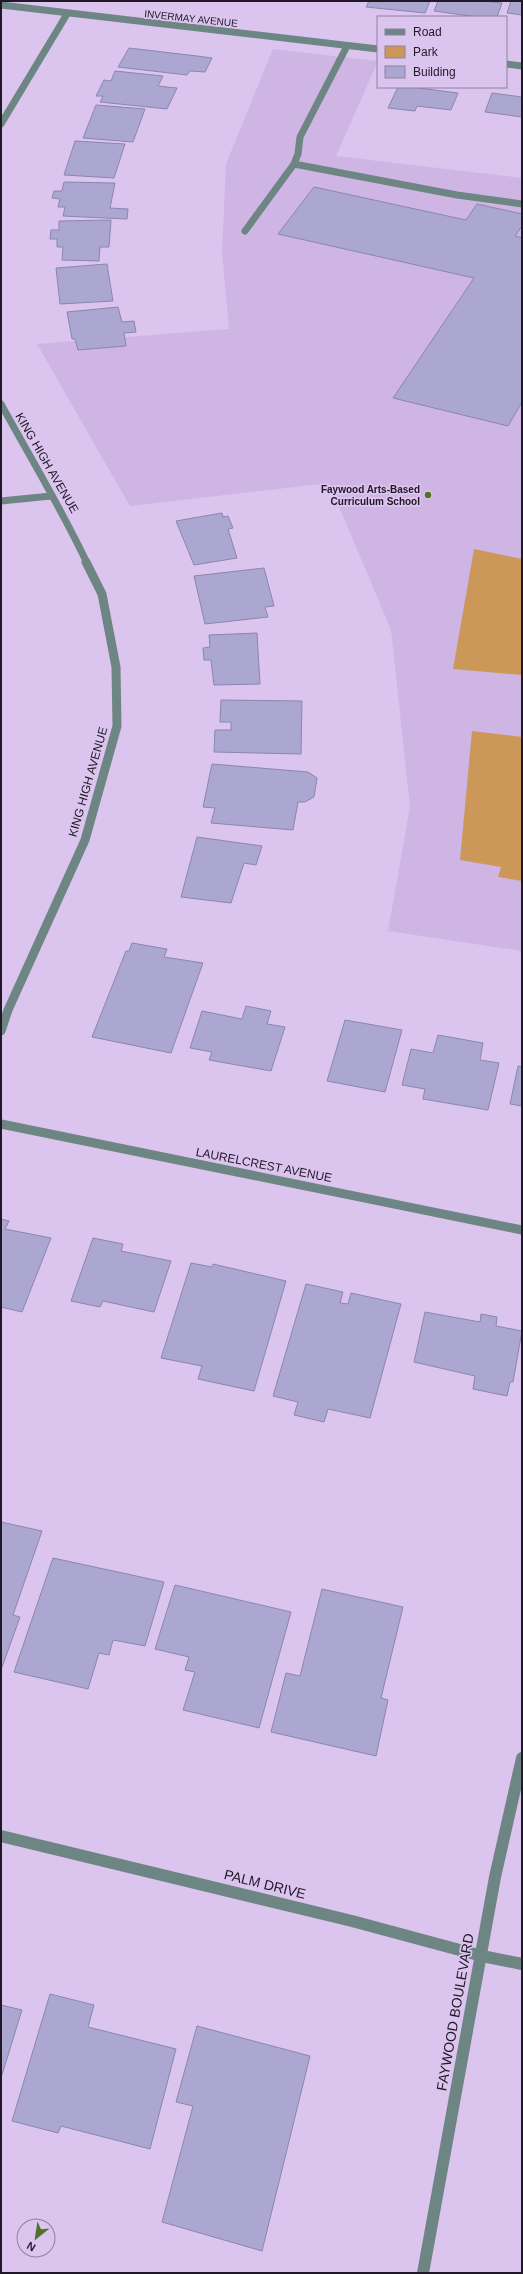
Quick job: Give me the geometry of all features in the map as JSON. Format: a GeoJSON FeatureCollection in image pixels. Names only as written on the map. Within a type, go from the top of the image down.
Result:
{"type":"FeatureCollection","features":[{"type":"Feature","properties":{"kind":"street","name":"INVERMAY AVENUE"},"geometry":{"type":"LineString","coordinates":[[1,5],[67,14],[377,49]]}},
{"type":"Feature","properties":{"kind":"street"},"geometry":{"type":"LineString","coordinates":[[1,124],[67,14]]}},
{"type":"Feature","properties":{"kind":"street"},"geometry":{"type":"LineString","coordinates":[[245,231],[294,164],[298,154],[300,137],[347,46]]}},
{"type":"Feature","properties":{"kind":"street"},"geometry":{"type":"LineString","coordinates":[[507,64],[522,66]]}},
{"type":"Feature","properties":{"kind":"street"},"geometry":{"type":"LineString","coordinates":[[294,164],[457,195],[522,204]]}},
{"type":"Feature","properties":{"kind":"street","name":"KING HIGH AVENUE"},"geometry":{"type":"LineString","coordinates":[[1,404],[50,496],[65,517],[102,594],[116,667],[117,726],[86,840],[8,1010],[1,1031]]}},
{"type":"Feature","properties":{"kind":"street"},"geometry":{"type":"LineString","coordinates":[[1,502],[50,496]]}},
{"type":"Feature","properties":{"kind":"street","name":"LAURELCREST AVENUE"},"geometry":{"type":"LineString","coordinates":[[1,1124],[522,1230]]}},
{"type":"Feature","properties":{"kind":"street","name":"FAYWOOD BOULEVARD"},"geometry":{"type":"LineString","coordinates":[[423,2273],[482,1956],[495,1877],[522,1758]]}},
{"type":"Feature","properties":{"kind":"street","name":"PALM DRIVE"},"geometry":{"type":"LineString","coordinates":[[1,1836],[352,1921],[482,1956],[522,1964]]}},
{"type":"Feature","properties":{"kind":"shaded area","name":"Faywood Arts-Based Curriculum School"},"geometry":{"type":"Polygon","coordinates":[[[273,49],[377,61],[336,156],[522,178],[522,951],[388,931],[410,807],[391,630],[329,483],[130,506],[37,344],[229,329],[222,252],[226,164],[273,49]]]}},
{"type":"Feature","properties":{"kind":"green space"},"geometry":{"type":"Polygon","coordinates":[[[474,549],[522,559],[522,675],[453,669],[474,549]]]}},
{"type":"Feature","properties":{"kind":"green space"},"geometry":{"type":"Polygon","coordinates":[[[472,731],[522,737],[522,881],[498,877],[501,867],[460,860],[472,731]]]}},
{"type":"Feature","properties":{"kind":"building"},"geometry":{"type":"Polygon","coordinates":[[[369,1],[430,1],[425,13],[366,7],[369,1]]]}},
{"type":"Feature","properties":{"kind":"building"},"geometry":{"type":"Polygon","coordinates":[[[438,1],[484,1],[502,3],[497,16],[470,16],[434,11],[438,1]]]}},
{"type":"Feature","properties":{"kind":"building"},"geometry":{"type":"Polygon","coordinates":[[[511,1],[522,1],[522,15],[507,13],[511,1]]]}},
{"type":"Feature","properties":{"kind":"building"},"geometry":{"type":"Polygon","coordinates":[[[129,48],[212,58],[205,72],[190,71],[187,75],[118,67],[129,48]]]}},
{"type":"Feature","properties":{"kind":"building"},"geometry":{"type":"Polygon","coordinates":[[[115,71],[163,76],[158,86],[177,88],[167,109],[100,102],[103,96],[96,96],[104,80],[111,81],[115,71]]]}},
{"type":"Feature","properties":{"kind":"building"},"geometry":{"type":"Polygon","coordinates":[[[398,88],[419,88],[458,93],[451,110],[417,106],[415,111],[388,108],[398,88]]]}},
{"type":"Feature","properties":{"kind":"building"},"geometry":{"type":"Polygon","coordinates":[[[492,93],[522,97],[522,117],[485,112],[492,93]]]}},
{"type":"Feature","properties":{"kind":"building"},"geometry":{"type":"Polygon","coordinates":[[[96,105],[145,109],[133,142],[83,138],[96,105]]]}},
{"type":"Feature","properties":{"kind":"building"},"geometry":{"type":"Polygon","coordinates":[[[75,141],[125,144],[114,178],[64,175],[75,141]]]}},
{"type":"Feature","properties":{"kind":"building"},"geometry":{"type":"Polygon","coordinates":[[[64,182],[115,183],[110,208],[128,209],[127,219],[63,216],[65,207],[58,207],[60,199],[52,198],[54,191],[62,191],[64,182]]]}},
{"type":"Feature","properties":{"kind":"building"},"geometry":{"type":"Polygon","coordinates":[[[314,187],[466,220],[477,204],[522,214],[522,226],[515,236],[522,238],[522,402],[508,426],[393,398],[474,278],[278,234],[314,187]]]}},
{"type":"Feature","properties":{"kind":"building"},"geometry":{"type":"Polygon","coordinates":[[[111,220],[109,247],[100,247],[99,261],[62,260],[63,247],[57,247],[57,239],[50,239],[51,230],[59,230],[59,221],[111,220]]]}},
{"type":"Feature","properties":{"kind":"building"},"geometry":{"type":"Polygon","coordinates":[[[107,264],[113,301],[60,304],[56,268],[107,264]]]}},
{"type":"Feature","properties":{"kind":"building"},"geometry":{"type":"Polygon","coordinates":[[[118,307],[122,322],[134,321],[136,332],[124,333],[126,346],[78,350],[75,339],[72,339],[67,312],[118,307]]]}},
{"type":"Feature","properties":{"kind":"building"},"geometry":{"type":"Polygon","coordinates":[[[222,513],[223,517],[228,516],[233,528],[228,529],[237,558],[194,565],[176,521],[222,513]]]}},
{"type":"Feature","properties":{"kind":"building"},"geometry":{"type":"Polygon","coordinates":[[[264,568],[274,606],[265,607],[268,617],[205,624],[194,576],[264,568]]]}},
{"type":"Feature","properties":{"kind":"building"},"geometry":{"type":"Polygon","coordinates":[[[257,633],[260,684],[214,685],[211,660],[204,660],[203,648],[210,647],[209,635],[257,633]]]}},
{"type":"Feature","properties":{"kind":"building"},"geometry":{"type":"Polygon","coordinates":[[[221,700],[302,701],[301,754],[214,752],[215,730],[231,730],[231,722],[220,722],[221,700]]]}},
{"type":"Feature","properties":{"kind":"building"},"geometry":{"type":"Polygon","coordinates":[[[212,764],[308,772],[317,778],[314,797],[305,802],[298,802],[293,830],[211,823],[215,808],[203,807],[212,764]]]}},
{"type":"Feature","properties":{"kind":"building"},"geometry":{"type":"Polygon","coordinates":[[[197,837],[262,846],[256,865],[244,863],[231,903],[181,897],[197,837]]]}},
{"type":"Feature","properties":{"kind":"building"},"geometry":{"type":"Polygon","coordinates":[[[132,943],[167,949],[164,957],[203,963],[171,1053],[92,1037],[126,951],[129,951],[132,943]]]}},
{"type":"Feature","properties":{"kind":"building"},"geometry":{"type":"Polygon","coordinates":[[[246,1006],[271,1011],[267,1024],[285,1027],[271,1071],[209,1060],[212,1052],[190,1048],[202,1011],[242,1019],[246,1006]]]}},
{"type":"Feature","properties":{"kind":"building"},"geometry":{"type":"Polygon","coordinates":[[[345,1020],[402,1030],[385,1092],[327,1081],[345,1020]]]}},
{"type":"Feature","properties":{"kind":"building"},"geometry":{"type":"Polygon","coordinates":[[[438,1035],[483,1043],[480,1060],[499,1063],[488,1110],[423,1099],[425,1089],[402,1085],[411,1049],[433,1053],[438,1035]]]}},
{"type":"Feature","properties":{"kind":"building"},"geometry":{"type":"Polygon","coordinates":[[[518,1066],[522,1067],[522,1106],[510,1104],[518,1066]]]}},
{"type":"Feature","properties":{"kind":"building"},"geometry":{"type":"Polygon","coordinates":[[[1,1219],[9,1221],[5,1229],[51,1238],[22,1312],[1,1307],[1,1219]]]}},
{"type":"Feature","properties":{"kind":"building"},"geometry":{"type":"Polygon","coordinates":[[[93,1238],[123,1244],[121,1251],[171,1261],[154,1312],[103,1301],[100,1307],[71,1301],[93,1238]]]}},
{"type":"Feature","properties":{"kind":"building"},"geometry":{"type":"Polygon","coordinates":[[[191,1263],[212,1267],[213,1264],[286,1281],[254,1391],[198,1379],[202,1366],[161,1358],[191,1263]]]}},
{"type":"Feature","properties":{"kind":"building"},"geometry":{"type":"Polygon","coordinates":[[[306,1284],[343,1292],[340,1303],[348,1304],[351,1293],[401,1304],[370,1418],[328,1409],[324,1422],[294,1415],[298,1402],[273,1396],[306,1284]]]}},
{"type":"Feature","properties":{"kind":"building"},"geometry":{"type":"Polygon","coordinates":[[[425,1312],[480,1322],[481,1314],[497,1317],[496,1326],[522,1331],[513,1382],[510,1382],[507,1396],[473,1389],[475,1376],[414,1362],[425,1312]]]}},
{"type":"Feature","properties":{"kind":"building"},"geometry":{"type":"Polygon","coordinates":[[[1,1522],[42,1531],[13,1615],[20,1617],[1,1670],[1,1522]]]}},
{"type":"Feature","properties":{"kind":"building"},"geometry":{"type":"Polygon","coordinates":[[[53,1558],[164,1582],[145,1646],[113,1640],[109,1655],[99,1653],[88,1689],[14,1672],[53,1558]]]}},
{"type":"Feature","properties":{"kind":"building"},"geometry":{"type":"Polygon","coordinates":[[[175,1585],[291,1612],[259,1728],[183,1710],[195,1672],[185,1670],[189,1657],[155,1649],[175,1585]]]}},
{"type":"Feature","properties":{"kind":"building"},"geometry":{"type":"Polygon","coordinates":[[[322,1589],[403,1607],[381,1698],[388,1700],[376,1756],[271,1732],[286,1673],[300,1676],[322,1589]]]}},
{"type":"Feature","properties":{"kind":"building"},"geometry":{"type":"Polygon","coordinates":[[[50,1994],[94,2005],[88,2027],[176,2049],[150,2149],[61,2126],[58,2133],[12,2121],[50,1994]]]}},
{"type":"Feature","properties":{"kind":"building"},"geometry":{"type":"Polygon","coordinates":[[[1,2005],[22,2010],[1,2078],[1,2005]]]}},
{"type":"Feature","properties":{"kind":"building"},"geometry":{"type":"Polygon","coordinates":[[[197,2026],[310,2056],[262,2251],[162,2222],[193,2106],[176,2102],[197,2026]]]}},
{"type":"Feature","properties":{"kind":"place","name":"Faywood Arts-Based Curriculum School"},"geometry":{"type":"Point","coordinates":[428,495]}}]}
